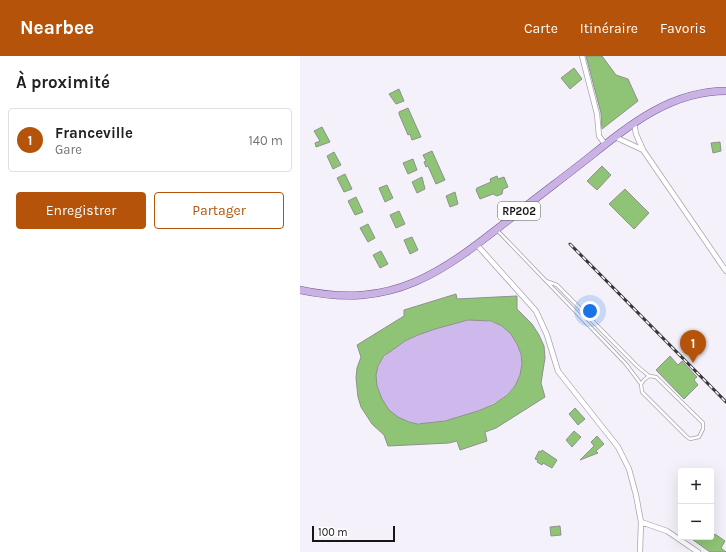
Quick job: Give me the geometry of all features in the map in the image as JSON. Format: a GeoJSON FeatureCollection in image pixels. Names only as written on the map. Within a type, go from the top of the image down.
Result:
{"type":"FeatureCollection","features":[{"type":"Feature","properties":{"kind":"main road","name":"RP202"},"geometry":{"type":"LineString","coordinates":[[300,290],[343,295],[380,293],[417,282],[446,266],[477,245],[634,122],[657,108],[674,102],[696,95],[726,91]]}},
{"type":"Feature","properties":{"kind":"street"},"geometry":{"type":"LineString","coordinates":[[582,56],[597,114],[599,136],[605,144]]}},
{"type":"Feature","properties":{"kind":"street"},"geometry":{"type":"LineString","coordinates":[[634,122],[636,134],[643,150],[726,271]]}},
{"type":"Feature","properties":{"kind":"street"},"geometry":{"type":"LineString","coordinates":[[615,137],[643,150]]}},
{"type":"Feature","properties":{"kind":"street"},"geometry":{"type":"LineString","coordinates":[[477,245],[536,311],[547,335],[558,371],[618,447],[629,469],[636,496],[640,522],[640,552]]}},
{"type":"Feature","properties":{"kind":"street"},"geometry":{"type":"LineString","coordinates":[[640,522],[667,531],[698,552]]}},
{"type":"Feature","properties":{"kind":"lane"},"geometry":{"type":"LineString","coordinates":[[497,230],[546,281],[626,364],[641,384],[642,392],[686,436],[690,439],[699,437],[703,429],[702,423],[656,377],[649,376],[637,366],[557,285],[546,281]]}},
{"type":"Feature","properties":{"kind":"lane"},"geometry":{"type":"LineString","coordinates":[[641,384],[649,376]]}},
{"type":"Feature","properties":{"kind":"shaded area"},"geometry":{"type":"Polygon","coordinates":[[[468,320],[488,321],[500,325],[511,334],[521,354],[522,367],[514,388],[505,396],[483,409],[450,420],[416,423],[408,422],[393,414],[387,408],[377,388],[377,372],[384,358],[397,346],[413,337],[468,320]]]}},
{"type":"Feature","properties":{"kind":"building"},"geometry":{"type":"Polygon","coordinates":[[[586,56],[602,56],[616,75],[628,79],[638,101],[602,129],[601,113],[586,56]]]}},
{"type":"Feature","properties":{"kind":"building"},"geometry":{"type":"Polygon","coordinates":[[[574,68],[582,79],[570,89],[561,78],[574,68]]]}},
{"type":"Feature","properties":{"kind":"building"},"geometry":{"type":"Polygon","coordinates":[[[399,89],[404,101],[396,104],[389,94],[399,89]]]}},
{"type":"Feature","properties":{"kind":"building"},"geometry":{"type":"Polygon","coordinates":[[[408,108],[421,137],[412,140],[410,134],[408,135],[399,114],[399,112],[408,108]]]}},
{"type":"Feature","properties":{"kind":"building"},"geometry":{"type":"Polygon","coordinates":[[[322,127],[330,142],[316,147],[315,143],[320,141],[314,131],[322,127]]]}},
{"type":"Feature","properties":{"kind":"building"},"geometry":{"type":"Polygon","coordinates":[[[720,142],[721,151],[713,153],[711,143],[720,142]]]}},
{"type":"Feature","properties":{"kind":"building"},"geometry":{"type":"Polygon","coordinates":[[[432,151],[445,180],[436,184],[428,166],[426,167],[424,162],[426,161],[423,155],[432,151]]]}},
{"type":"Feature","properties":{"kind":"building"},"geometry":{"type":"Polygon","coordinates":[[[334,152],[341,165],[333,169],[327,156],[334,152]]]}},
{"type":"Feature","properties":{"kind":"building"},"geometry":{"type":"Polygon","coordinates":[[[413,159],[417,170],[408,174],[403,163],[413,159]]]}},
{"type":"Feature","properties":{"kind":"building"},"geometry":{"type":"Polygon","coordinates":[[[602,166],[611,175],[597,190],[587,181],[602,166]]]}},
{"type":"Feature","properties":{"kind":"building"},"geometry":{"type":"Polygon","coordinates":[[[345,174],[352,189],[344,192],[337,178],[345,174]]]}},
{"type":"Feature","properties":{"kind":"building"},"geometry":{"type":"Polygon","coordinates":[[[497,176],[498,179],[504,177],[508,187],[503,189],[502,194],[497,196],[493,194],[480,199],[476,190],[477,188],[491,182],[490,179],[497,176]]]}},
{"type":"Feature","properties":{"kind":"building"},"geometry":{"type":"Polygon","coordinates":[[[422,177],[425,189],[417,193],[412,182],[422,177]]]}},
{"type":"Feature","properties":{"kind":"building"},"geometry":{"type":"Polygon","coordinates":[[[387,185],[393,198],[385,202],[379,188],[387,185]]]}},
{"type":"Feature","properties":{"kind":"building"},"geometry":{"type":"Polygon","coordinates":[[[625,189],[649,213],[634,229],[609,204],[625,189]]]}},
{"type":"Feature","properties":{"kind":"building"},"geometry":{"type":"Polygon","coordinates":[[[455,192],[458,204],[450,207],[446,196],[455,192]]]}},
{"type":"Feature","properties":{"kind":"building"},"geometry":{"type":"Polygon","coordinates":[[[356,197],[363,212],[355,215],[348,201],[356,197]]]}},
{"type":"Feature","properties":{"kind":"building"},"geometry":{"type":"Polygon","coordinates":[[[399,211],[405,224],[396,228],[390,215],[399,211]]]}},
{"type":"Feature","properties":{"kind":"building"},"geometry":{"type":"Polygon","coordinates":[[[368,224],[375,238],[368,242],[360,228],[368,224]]]}},
{"type":"Feature","properties":{"kind":"building"},"geometry":{"type":"Polygon","coordinates":[[[412,237],[418,250],[410,254],[404,240],[412,237]]]}},
{"type":"Feature","properties":{"kind":"building"},"geometry":{"type":"Polygon","coordinates":[[[381,251],[388,264],[380,268],[373,255],[381,251]]]}},
{"type":"Feature","properties":{"kind":"building"},"geometry":{"type":"Polygon","coordinates":[[[456,294],[457,299],[517,296],[517,309],[532,324],[544,346],[545,358],[541,383],[545,397],[496,428],[485,432],[487,441],[460,450],[457,441],[449,443],[388,446],[384,435],[372,424],[361,407],[358,397],[356,378],[357,368],[361,357],[357,345],[404,316],[404,310],[456,294]],[[468,320],[435,329],[405,341],[384,356],[378,366],[376,375],[377,386],[382,399],[389,410],[398,417],[418,424],[445,421],[478,411],[494,404],[507,395],[515,386],[520,375],[522,364],[521,354],[511,334],[502,326],[491,321],[468,320]]]}},
{"type":"Feature","properties":{"kind":"building"},"geometry":{"type":"Polygon","coordinates":[[[670,356],[678,365],[682,361],[697,377],[694,380],[698,385],[684,399],[656,370],[670,356]]]}},
{"type":"Feature","properties":{"kind":"building"},"geometry":{"type":"Polygon","coordinates":[[[575,408],[585,419],[578,425],[569,414],[575,408]]]}},
{"type":"Feature","properties":{"kind":"building"},"geometry":{"type":"Polygon","coordinates":[[[574,431],[581,437],[572,447],[566,440],[574,431]]]}},
{"type":"Feature","properties":{"kind":"building"},"geometry":{"type":"Polygon","coordinates":[[[597,436],[604,444],[596,451],[598,453],[580,460],[594,446],[591,442],[597,436]]]}},
{"type":"Feature","properties":{"kind":"building"},"geometry":{"type":"Polygon","coordinates":[[[542,450],[557,460],[552,468],[543,463],[542,465],[535,459],[539,451],[541,452],[542,450]]]}},
{"type":"Feature","properties":{"kind":"building"},"geometry":{"type":"Polygon","coordinates":[[[560,526],[561,535],[551,536],[550,527],[560,526]]]}},
{"type":"Feature","properties":{"kind":"building"},"geometry":{"type":"Polygon","coordinates":[[[715,534],[725,541],[721,548],[726,552],[710,552],[693,540],[714,540],[715,534]]]}},
{"type":"Feature","properties":{"kind":"railway"},"geometry":{"type":"LineString","coordinates":[[570,244],[726,402]]}},
{"type":"Feature","properties":{"kind":"place","name":"Franceville"},"geometry":{"type":"Point","coordinates":[693,363]}}]}
